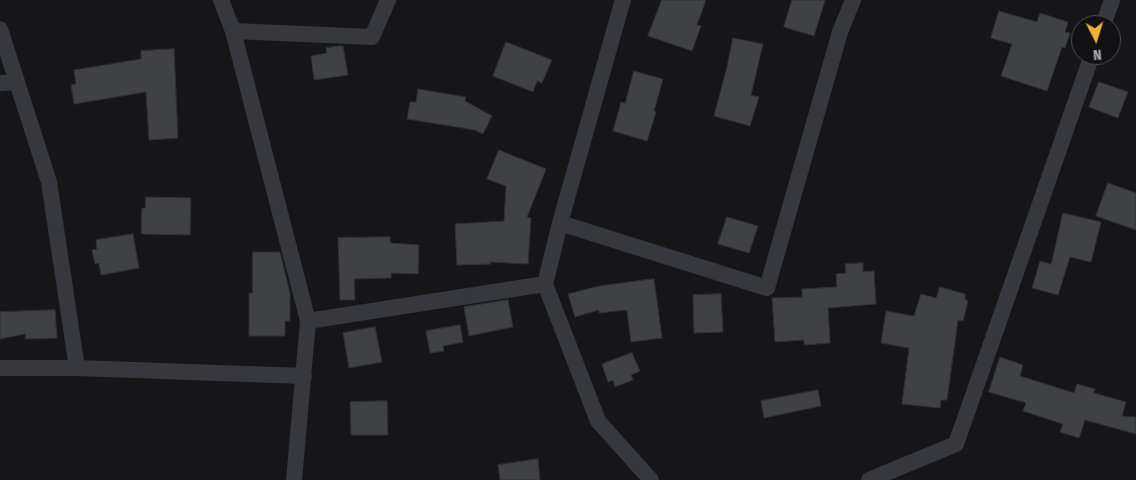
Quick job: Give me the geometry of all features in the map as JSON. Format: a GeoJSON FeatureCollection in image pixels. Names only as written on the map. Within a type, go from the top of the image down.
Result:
{"type":"FeatureCollection","features":[{"type":"Feature","properties":{"kind":"street"},"geometry":{"type":"LineString","coordinates":[[221,0],[233,31],[308,321],[294,480]]}},
{"type":"Feature","properties":{"kind":"street"},"geometry":{"type":"LineString","coordinates":[[233,31],[372,37],[388,0]]}},
{"type":"Feature","properties":{"kind":"street"},"geometry":{"type":"LineString","coordinates":[[624,0],[560,223],[545,284],[598,421],[651,480]]}},
{"type":"Feature","properties":{"kind":"street"},"geometry":{"type":"LineString","coordinates":[[560,223],[767,288],[840,32],[853,0]]}},
{"type":"Feature","properties":{"kind":"street"},"geometry":{"type":"LineString","coordinates":[[1107,15],[1112,0]]}},
{"type":"Feature","properties":{"kind":"street"},"geometry":{"type":"LineString","coordinates":[[0,29],[49,182],[77,368]]}},
{"type":"Feature","properties":{"kind":"street"},"geometry":{"type":"LineString","coordinates":[[869,480],[956,444],[1089,65]]}},
{"type":"Feature","properties":{"kind":"street"},"geometry":{"type":"LineString","coordinates":[[0,83],[17,82]]}},
{"type":"Feature","properties":{"kind":"street"},"geometry":{"type":"LineString","coordinates":[[308,321],[545,284]]}},
{"type":"Feature","properties":{"kind":"street"},"geometry":{"type":"LineString","coordinates":[[0,368],[77,368],[304,376]]}},
{"type":"Feature","properties":{"kind":"building"},"geometry":{"type":"Polygon","coordinates":[[[662,0],[706,0],[697,25],[701,26],[692,51],[648,36],[662,0]]]}},
{"type":"Feature","properties":{"kind":"building"},"geometry":{"type":"Polygon","coordinates":[[[792,0],[825,0],[814,36],[784,27],[792,0]]]}},
{"type":"Feature","properties":{"kind":"building"},"geometry":{"type":"Polygon","coordinates":[[[999,11],[1037,22],[1040,13],[1068,22],[1065,32],[1070,33],[1065,48],[1062,47],[1047,91],[1001,76],[1012,44],[991,38],[999,11]]]}},
{"type":"Feature","properties":{"kind":"building"},"geometry":{"type":"Polygon","coordinates":[[[733,38],[763,44],[751,95],[759,97],[750,126],[714,116],[733,38]]]}},
{"type":"Feature","properties":{"kind":"building"},"geometry":{"type":"Polygon","coordinates":[[[506,42],[552,60],[542,83],[537,81],[533,92],[493,76],[506,42]]]}},
{"type":"Feature","properties":{"kind":"building"},"geometry":{"type":"Polygon","coordinates":[[[343,46],[348,75],[314,80],[311,56],[327,53],[326,48],[343,46]]]}},
{"type":"Feature","properties":{"kind":"building"},"geometry":{"type":"Polygon","coordinates":[[[174,49],[178,138],[149,140],[146,92],[74,104],[71,85],[76,84],[74,70],[141,59],[141,51],[174,49]]]}},
{"type":"Feature","properties":{"kind":"building"},"geometry":{"type":"Polygon","coordinates":[[[634,71],[663,79],[647,141],[613,131],[621,102],[625,103],[634,71]]]}},
{"type":"Feature","properties":{"kind":"building"},"geometry":{"type":"Polygon","coordinates":[[[1099,82],[1128,92],[1118,118],[1089,107],[1099,82]]]}},
{"type":"Feature","properties":{"kind":"building"},"geometry":{"type":"Polygon","coordinates":[[[418,89],[466,97],[465,101],[492,116],[483,134],[475,130],[407,119],[410,102],[416,102],[418,89]]]}},
{"type":"Feature","properties":{"kind":"building"},"geometry":{"type":"Polygon","coordinates":[[[499,150],[546,169],[527,217],[531,218],[528,264],[490,262],[491,264],[457,265],[455,224],[504,221],[506,186],[487,179],[499,150]]]}},
{"type":"Feature","properties":{"kind":"building"},"geometry":{"type":"Polygon","coordinates":[[[1108,183],[1136,193],[1136,230],[1096,216],[1108,183]]]}},
{"type":"Feature","properties":{"kind":"building"},"geometry":{"type":"Polygon","coordinates":[[[146,197],[191,198],[190,235],[141,234],[142,208],[145,208],[146,197]]]}},
{"type":"Feature","properties":{"kind":"building"},"geometry":{"type":"Polygon","coordinates":[[[1063,213],[1101,222],[1091,262],[1070,257],[1058,295],[1032,288],[1040,261],[1051,264],[1063,213]]]}},
{"type":"Feature","properties":{"kind":"building"},"geometry":{"type":"Polygon","coordinates":[[[727,217],[758,226],[749,253],[718,244],[727,217]]]}},
{"type":"Feature","properties":{"kind":"building"},"geometry":{"type":"Polygon","coordinates":[[[133,234],[139,268],[101,275],[99,263],[95,264],[92,250],[97,249],[96,240],[133,234]]]}},
{"type":"Feature","properties":{"kind":"building"},"geometry":{"type":"Polygon","coordinates":[[[390,237],[390,243],[419,245],[418,274],[391,273],[391,278],[354,279],[355,300],[340,300],[338,238],[390,237]]]}},
{"type":"Feature","properties":{"kind":"building"},"geometry":{"type":"Polygon","coordinates":[[[253,252],[280,252],[290,293],[290,321],[285,321],[285,336],[249,336],[249,293],[252,293],[253,252]]]}},
{"type":"Feature","properties":{"kind":"building"},"geometry":{"type":"Polygon","coordinates":[[[863,263],[863,272],[874,271],[876,304],[828,308],[830,343],[804,345],[804,340],[775,342],[772,298],[802,297],[802,289],[837,287],[836,274],[846,273],[845,264],[863,263]]]}},
{"type":"Feature","properties":{"kind":"building"},"geometry":{"type":"Polygon","coordinates":[[[654,279],[662,338],[631,342],[627,310],[599,313],[599,310],[575,317],[568,294],[599,286],[654,279]]]}},
{"type":"Feature","properties":{"kind":"building"},"geometry":{"type":"Polygon","coordinates":[[[940,287],[965,294],[965,299],[968,301],[963,321],[958,320],[947,400],[941,400],[940,408],[902,404],[909,348],[881,343],[886,311],[914,316],[921,294],[936,298],[940,287]]]}},
{"type":"Feature","properties":{"kind":"building"},"geometry":{"type":"Polygon","coordinates":[[[721,294],[723,332],[694,333],[693,295],[721,294]]]}},
{"type":"Feature","properties":{"kind":"building"},"geometry":{"type":"Polygon","coordinates":[[[508,300],[513,327],[469,336],[464,307],[508,300]]]}},
{"type":"Feature","properties":{"kind":"building"},"geometry":{"type":"Polygon","coordinates":[[[55,310],[57,338],[26,339],[25,334],[0,339],[0,312],[55,310]]]}},
{"type":"Feature","properties":{"kind":"building"},"geometry":{"type":"Polygon","coordinates":[[[460,325],[463,342],[443,346],[444,351],[430,353],[426,331],[460,325]]]}},
{"type":"Feature","properties":{"kind":"building"},"geometry":{"type":"Polygon","coordinates":[[[375,327],[382,362],[349,368],[343,333],[375,327]]]}},
{"type":"Feature","properties":{"kind":"building"},"geometry":{"type":"Polygon","coordinates":[[[632,353],[640,371],[631,375],[633,380],[615,387],[613,380],[608,382],[602,364],[632,353]]]}},
{"type":"Feature","properties":{"kind":"building"},"geometry":{"type":"Polygon","coordinates":[[[1000,357],[1023,365],[1020,376],[1074,393],[1077,384],[1095,389],[1094,393],[1126,402],[1122,416],[1136,417],[1136,434],[1085,420],[1079,438],[1060,432],[1063,424],[1023,411],[1026,403],[989,392],[1000,357]]]}},
{"type":"Feature","properties":{"kind":"building"},"geometry":{"type":"Polygon","coordinates":[[[818,390],[821,406],[764,418],[761,401],[818,390]]]}},
{"type":"Feature","properties":{"kind":"building"},"geometry":{"type":"Polygon","coordinates":[[[387,401],[388,435],[351,435],[350,402],[387,401]]]}},
{"type":"Feature","properties":{"kind":"building"},"geometry":{"type":"Polygon","coordinates":[[[538,459],[540,480],[500,480],[498,465],[538,459]]]}}]}
